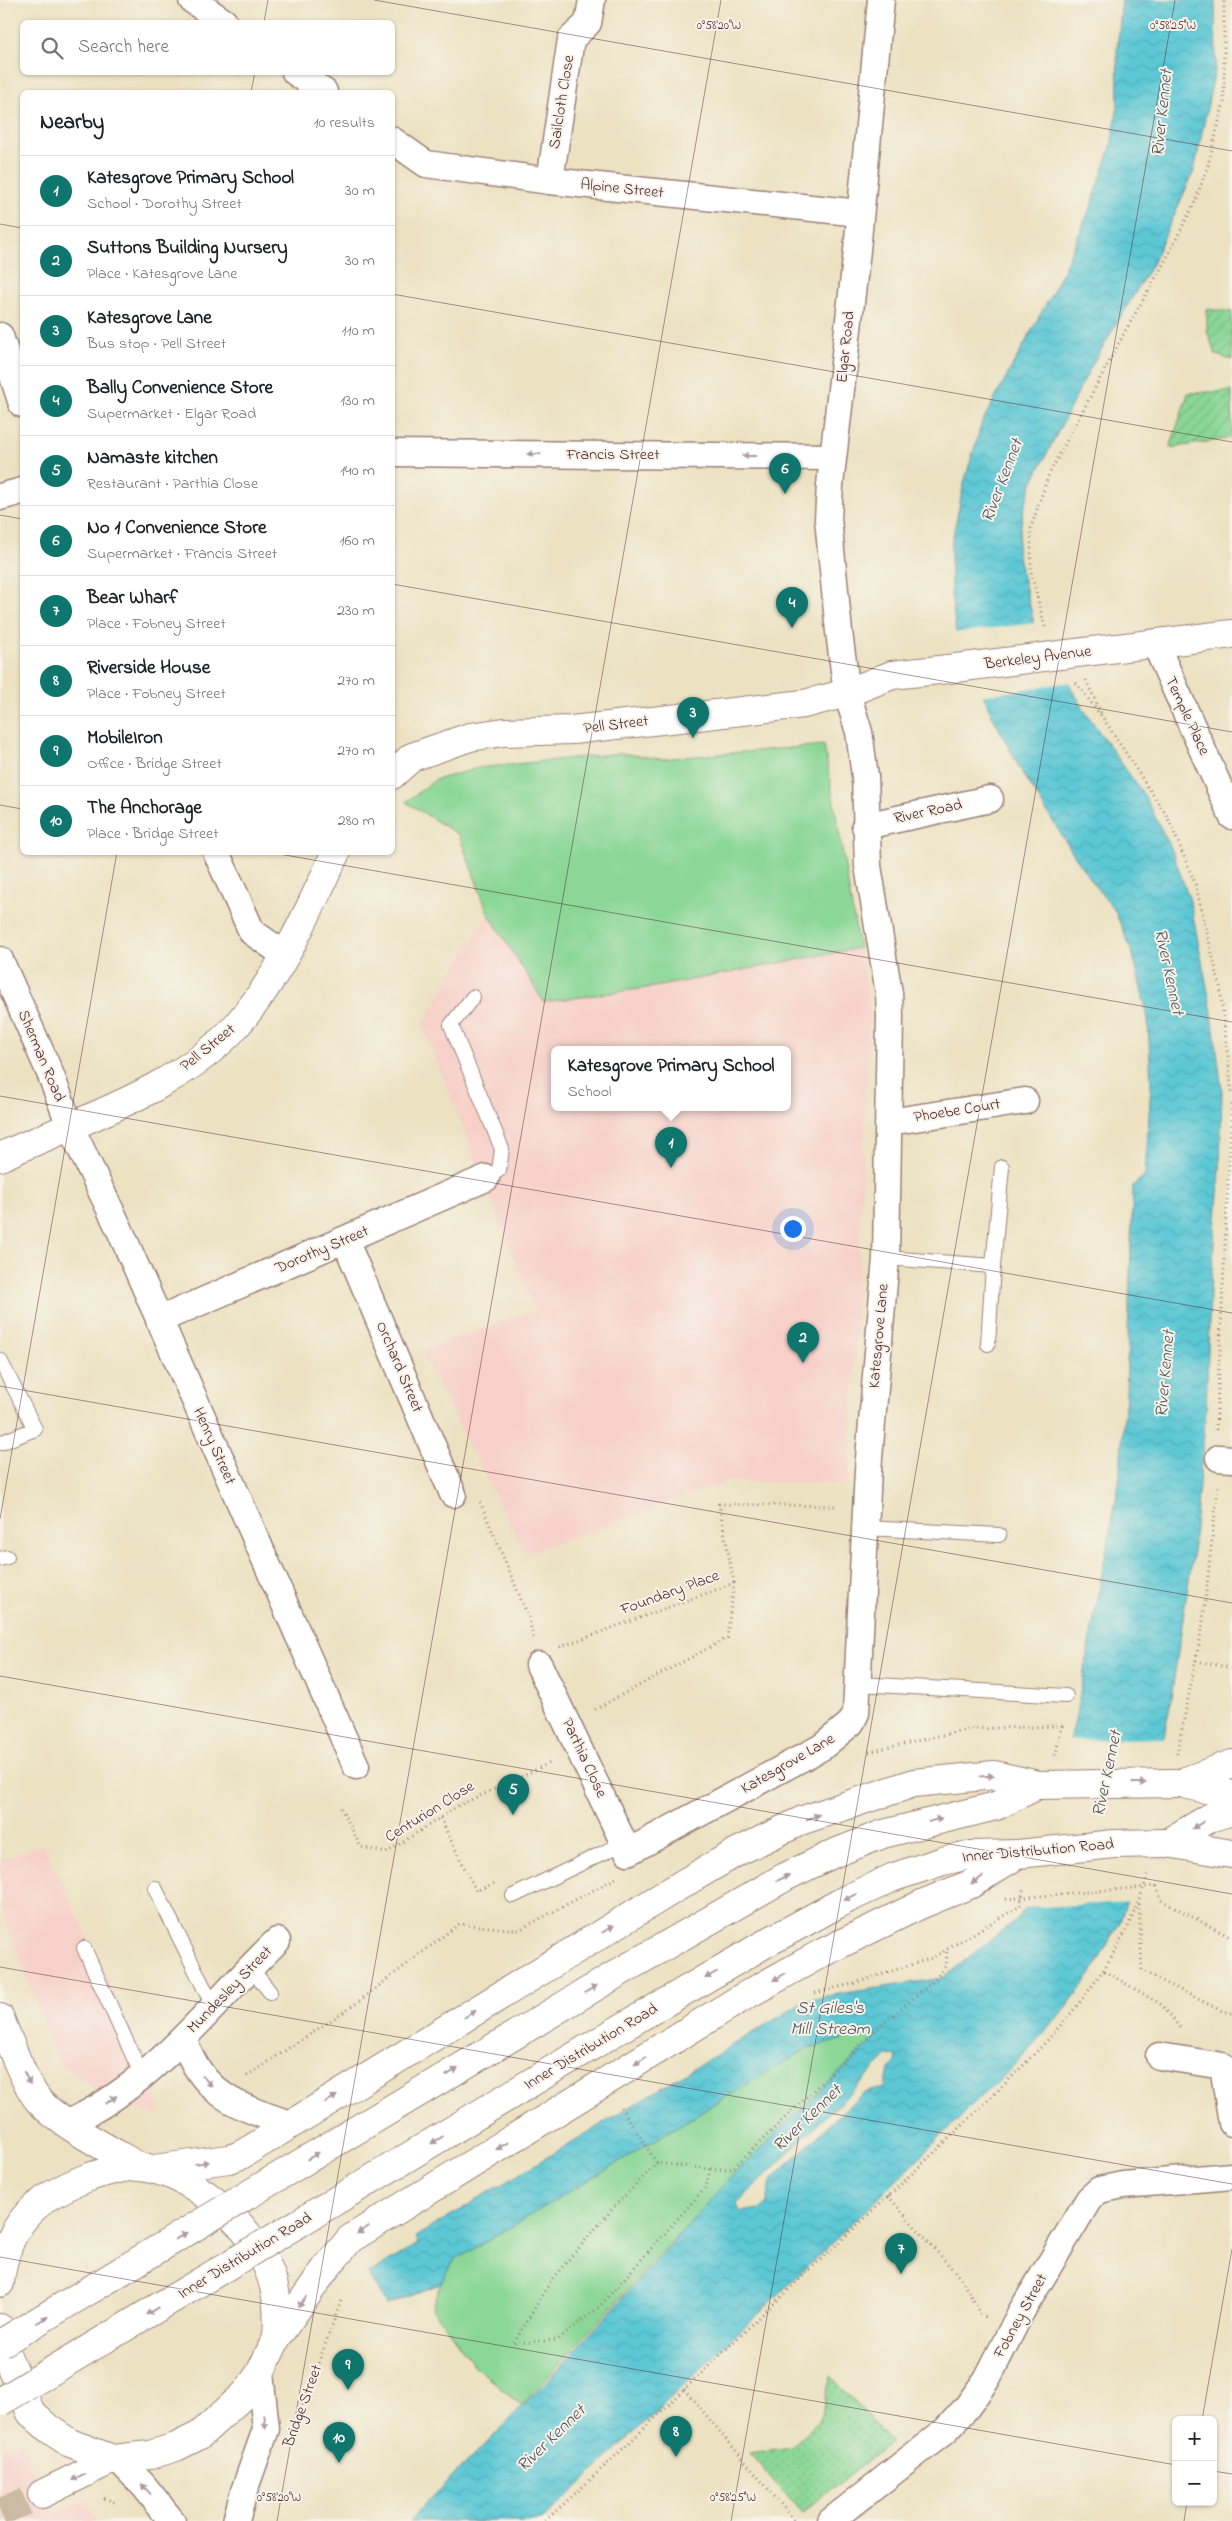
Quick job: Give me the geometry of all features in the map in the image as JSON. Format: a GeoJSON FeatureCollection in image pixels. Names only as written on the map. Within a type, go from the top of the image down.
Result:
{"type":"FeatureCollection","features":[{"type":"Feature","properties":{"kind":"main road","name":"Berkeley Avenue"},"geometry":{"type":"LineString","coordinates":[[847,693],[892,675],[948,669],[1074,667],[1155,643],[1232,634]]}},
{"type":"Feature","properties":{"kind":"main road","name":"Pell Street"},"geometry":{"type":"LineString","coordinates":[[395,772],[412,757],[470,737],[504,732],[572,730],[772,708],[804,704],[847,693]]}},
{"type":"Feature","properties":{"kind":"main road","name":"Pell Street"},"geometry":{"type":"LineString","coordinates":[[0,1157],[155,1087],[213,1047],[235,1028],[251,1008],[284,955],[334,855]]}},
{"type":"Feature","properties":{"kind":"main road"},"geometry":{"type":"LineString","coordinates":[[1180,1783],[1232,1764]]}},
{"type":"Feature","properties":{"kind":"main road"},"geometry":{"type":"LineString","coordinates":[[1,2267],[14,2232],[29,2213],[47,2196],[74,2183],[106,2172],[229,2159],[241,2155],[678,1886],[737,1852],[803,1820],[914,1783],[994,1775],[1038,1786],[1180,1783],[1232,1795]]}},
{"type":"Feature","properties":{"kind":"main road"},"geometry":{"type":"LineString","coordinates":[[0,2344],[616,1974],[785,1877],[834,1853],[883,1834],[996,1806],[1038,1786]]}},
{"type":"Feature","properties":{"kind":"main road"},"geometry":{"type":"LineString","coordinates":[[1167,1843],[1209,1818],[1232,1811]]}},
{"type":"Feature","properties":{"kind":"main road","name":"Inner Distribution Road"},"geometry":{"type":"LineString","coordinates":[[0,2402],[784,1932],[894,1877],[943,1861],[969,1855],[1018,1854],[1114,1844],[1167,1843],[1232,1854]]}},
{"type":"Feature","properties":{"kind":"main road"},"geometry":{"type":"LineString","coordinates":[[42,2494],[115,2459],[150,2455],[176,2447],[200,2435],[242,2397],[260,2373],[277,2336],[326,2268],[350,2239],[743,1997],[822,1953],[922,1904],[972,1884],[1018,1854]]}},
{"type":"Feature","properties":{"kind":"main road"},"geometry":{"type":"LineString","coordinates":[[0,2018],[6,2054],[38,2100],[68,2123],[146,2168],[202,2191],[251,2238],[267,2266],[274,2287],[278,2316],[277,2336]]}},
{"type":"Feature","properties":{"kind":"main road"},"geometry":{"type":"LineString","coordinates":[[0,2328],[5,2351],[31,2413]]}},
{"type":"Feature","properties":{"kind":"main road"},"geometry":{"type":"LineString","coordinates":[[0,2397],[31,2413],[70,2443],[115,2459]]}},
{"type":"Feature","properties":{"kind":"street"},"geometry":{"type":"LineString","coordinates":[[192,0],[221,20]]}},
{"type":"Feature","properties":{"kind":"street","name":"Sailcloth Close"},"geometry":{"type":"LineString","coordinates":[[550,181],[571,39],[588,23],[592,0]]}},
{"type":"Feature","properties":{"kind":"street","name":"Elgar Road"},"geometry":{"type":"LineString","coordinates":[[847,693],[828,519],[832,457],[860,213],[881,0]]}},
{"type":"Feature","properties":{"kind":"street"},"geometry":{"type":"LineString","coordinates":[[299,75],[321,90]]}},
{"type":"Feature","properties":{"kind":"street","name":"Alpine Street"},"geometry":{"type":"LineString","coordinates":[[395,142],[426,164],[550,181],[860,213]]}},
{"type":"Feature","properties":{"kind":"street"},"geometry":{"type":"LineString","coordinates":[[0,336],[20,398]]}},
{"type":"Feature","properties":{"kind":"street","name":"Francis Street"},"geometry":{"type":"LineString","coordinates":[[395,453],[832,457]]}},
{"type":"Feature","properties":{"kind":"street"},"geometry":{"type":"LineString","coordinates":[[0,497],[20,492]]}},
{"type":"Feature","properties":{"kind":"street","name":"Temple Place"},"geometry":{"type":"LineString","coordinates":[[1155,643],[1232,816]]}},
{"type":"Feature","properties":{"kind":"street","name":"Katesgrove Lane"},"geometry":{"type":"LineString","coordinates":[[626,1847],[822,1747],[851,1723],[856,1713],[859,1684],[866,1517],[886,1258],[889,994],[868,866],[865,826],[865,776],[859,732],[847,693]]}},
{"type":"Feature","properties":{"kind":"street","name":"River Road"},"geometry":{"type":"LineString","coordinates":[[865,826],[990,799]]}},
{"type":"Feature","properties":{"kind":"street"},"geometry":{"type":"LineString","coordinates":[[217,855],[252,932],[284,955]]}},
{"type":"Feature","properties":{"kind":"street","name":"Sherman Road"},"geometry":{"type":"LineString","coordinates":[[0,960],[50,1073],[70,1126]]}},
{"type":"Feature","properties":{"kind":"street","name":"Phoebe Court"},"geometry":{"type":"LineString","coordinates":[[889,1122],[1025,1101]]}},
{"type":"Feature","properties":{"kind":"street","name":"Henry Street"},"geometry":{"type":"LineString","coordinates":[[70,1126],[119,1228],[356,1766]]}},
{"type":"Feature","properties":{"kind":"street","name":"Dorothy Street"},"geometry":{"type":"LineString","coordinates":[[159,1320],[486,1178]]}},
{"type":"Feature","properties":{"kind":"street","name":"Orchard Street"},"geometry":{"type":"LineString","coordinates":[[345,1240],[465,1494]]}},
{"type":"Feature","properties":{"kind":"street","name":"Parthia Close"},"geometry":{"type":"LineString","coordinates":[[539,1665],[626,1847]]}},
{"type":"Feature","properties":{"kind":"street","name":"Mundesley Street"},"geometry":{"type":"LineString","coordinates":[[68,2123],[95,2111],[143,2078],[184,2039],[250,1967],[277,1941]]}},
{"type":"Feature","properties":{"kind":"street","name":"Mundesley Street"},"geometry":{"type":"LineString","coordinates":[[184,2039],[190,2059],[220,2096],[243,2108],[290,2124]]}},
{"type":"Feature","properties":{"kind":"street"},"geometry":{"type":"LineString","coordinates":[[1159,2056],[1223,2066],[1232,2123]]}},
{"type":"Feature","properties":{"kind":"street","name":"Fobney Street"},"geometry":{"type":"LineString","coordinates":[[839,2519],[946,2430],[967,2407],[987,2379],[1008,2336],[1089,2199],[1100,2190],[1123,2185],[1232,2176]]}},
{"type":"Feature","properties":{"kind":"street","name":"Bridge Street"},"geometry":{"type":"LineString","coordinates":[[236,2521],[244,2491],[266,2429],[260,2373]]}},
{"type":"Feature","properties":{"kind":"street"},"geometry":{"type":"LineString","coordinates":[[115,2459],[144,2486],[172,2521]]}},
{"type":"Feature","properties":{"kind":"lane"},"geometry":{"type":"LineString","coordinates":[[473,997],[451,1025],[502,1149],[499,1170],[486,1178]]}},
{"type":"Feature","properties":{"kind":"lane"},"geometry":{"type":"LineString","coordinates":[[988,1344],[1002,1167]]}},
{"type":"Feature","properties":{"kind":"lane"},"geometry":{"type":"LineString","coordinates":[[886,1258],[993,1266]]}},
{"type":"Feature","properties":{"kind":"lane"},"geometry":{"type":"LineString","coordinates":[[0,1360],[35,1429],[0,1443]]}},
{"type":"Feature","properties":{"kind":"lane"},"geometry":{"type":"LineString","coordinates":[[866,1517],[999,1534]]}},
{"type":"Feature","properties":{"kind":"lane"},"geometry":{"type":"LineString","coordinates":[[859,1684],[1066,1696]]}},
{"type":"Feature","properties":{"kind":"lane"},"geometry":{"type":"LineString","coordinates":[[513,1896],[626,1847]]}},
{"type":"Feature","properties":{"kind":"lane"},"geometry":{"type":"LineString","coordinates":[[155,1888],[213,2006]]}},
{"type":"Feature","properties":{"kind":"lane"},"geometry":{"type":"LineString","coordinates":[[84,1948],[143,2078]]}},
{"type":"Feature","properties":{"kind":"lane"},"geometry":{"type":"LineString","coordinates":[[250,1967],[270,1992]]}},
{"type":"Feature","properties":{"kind":"path"},"geometry":{"type":"LineString","coordinates":[[1048,636],[1031,572],[1031,527],[1049,474],[1164,263],[1194,202],[1208,165],[1224,102],[1224,0]]}},
{"type":"Feature","properties":{"kind":"path"},"geometry":{"type":"LineString","coordinates":[[1074,667],[1103,718],[1168,818],[1195,883],[1220,986],[1232,1095]]}},
{"type":"Feature","properties":{"kind":"path"},"geometry":{"type":"LineString","coordinates":[[1074,667],[1080,690],[1103,718]]}},
{"type":"Feature","properties":{"kind":"path"},"geometry":{"type":"LineString","coordinates":[[1182,1731],[1196,1661],[1226,1458],[1216,1435],[1232,1101]]}},
{"type":"Feature","properties":{"kind":"path"},"geometry":{"type":"LineString","coordinates":[[465,1494],[529,1618]]}},
{"type":"Feature","properties":{"kind":"path"},"geometry":{"type":"LineString","coordinates":[[734,1583],[719,1504],[866,1517]]}},
{"type":"Feature","properties":{"kind":"path","name":"Foundary Place"},"geometry":{"type":"LineString","coordinates":[[539,1665],[557,1648],[734,1583],[728,1638],[568,1724]]}},
{"type":"Feature","properties":{"kind":"path"},"geometry":{"type":"LineString","coordinates":[[1196,1661],[1232,1668]]}},
{"type":"Feature","properties":{"kind":"path"},"geometry":{"type":"LineString","coordinates":[[869,1752],[968,1729],[1062,1726],[1056,1752]]}},
{"type":"Feature","properties":{"kind":"path","name":"Centurion Close"},"geometry":{"type":"LineString","coordinates":[[341,1808],[361,1847],[386,1854],[458,1806],[578,1750]]}},
{"type":"Feature","properties":{"kind":"path"},"geometry":{"type":"LineString","coordinates":[[440,1818],[476,1891],[505,1878],[513,1896]]}},
{"type":"Feature","properties":{"kind":"path"},"geometry":{"type":"LineString","coordinates":[[241,2080],[354,2005],[458,1924],[519,1930],[619,1876]]}},
{"type":"Feature","properties":{"kind":"path"},"geometry":{"type":"LineString","coordinates":[[1006,1899],[1157,1886],[1161,1900],[1232,1938]]}},
{"type":"Feature","properties":{"kind":"path"},"geometry":{"type":"LineString","coordinates":[[545,2521],[606,2466],[1045,2043],[1071,2014],[1104,1971],[1120,1944],[1139,1904],[1142,1971],[1222,2011],[1232,2013]]}},
{"type":"Feature","properties":{"kind":"path"},"geometry":{"type":"LineString","coordinates":[[836,1988],[932,1958],[1020,1906]]}},
{"type":"Feature","properties":{"kind":"path"},"geometry":{"type":"LineString","coordinates":[[619,2105],[658,2163],[710,2169],[732,2169],[873,2033],[935,1980],[946,1965],[947,1949]]}},
{"type":"Feature","properties":{"kind":"path"},"geometry":{"type":"LineString","coordinates":[[1104,1971],[1162,2005],[1184,2033]]}},
{"type":"Feature","properties":{"kind":"path"},"geometry":{"type":"LineString","coordinates":[[658,2163],[614,2207],[552,2279],[514,2343],[558,2340],[599,2307],[706,2187],[710,2169]]}},
{"type":"Feature","properties":{"kind":"path"},"geometry":{"type":"LineString","coordinates":[[888,2196],[962,2280],[980,2314],[1008,2336]]}},
{"type":"Feature","properties":{"kind":"path","name":"Bridge Street"},"geometry":{"type":"LineString","coordinates":[[294,2429],[345,2291]]}},
{"type":"Feature","properties":{"kind":"path"},"geometry":{"type":"LineString","coordinates":[[684,2390],[795,2521]]}},
{"type":"Feature","properties":{"kind":"shaded area"},"geometry":{"type":"Polygon","coordinates":[[[488,913],[544,1002],[654,987],[859,948],[870,1009],[849,1485],[728,1481],[525,1554],[420,1351],[535,1310],[422,1025],[488,913]]]}},
{"type":"Feature","properties":{"kind":"shaded area"},"geometry":{"type":"Polygon","coordinates":[[[44,1845],[106,1976],[162,2116],[143,2112],[81,2080],[58,2060],[0,1906],[0,1859],[44,1845]]]}},
{"type":"Feature","properties":{"kind":"shaded area"},"geometry":{"type":"Polygon","coordinates":[[[20,2441],[51,2514],[87,2499],[96,2521],[0,2521],[0,2450],[20,2441]]]}},
{"type":"Feature","properties":{"kind":"green space"},"geometry":{"type":"Polygon","coordinates":[[[1207,309],[1232,312],[1232,360],[1216,355],[1207,331],[1207,309]]]}},
{"type":"Feature","properties":{"kind":"green space"},"geometry":{"type":"Polygon","coordinates":[[[1232,391],[1232,438],[1170,448],[1188,393],[1232,391]]]}},
{"type":"Feature","properties":{"kind":"green space"},"geometry":{"type":"Polygon","coordinates":[[[824,745],[859,948],[654,987],[544,1002],[488,913],[459,835],[406,802],[435,780],[478,768],[621,753],[661,759],[824,745]]]}},
{"type":"Feature","properties":{"kind":"green space"},"geometry":{"type":"Polygon","coordinates":[[[871,2032],[877,2036],[671,2242],[522,2405],[475,2366],[432,2308],[440,2284],[454,2261],[806,2049],[871,2032]]]}},
{"type":"Feature","properties":{"kind":"green space"},"geometry":{"type":"Polygon","coordinates":[[[831,2376],[891,2442],[802,2513],[749,2453],[791,2447],[819,2421],[831,2376]]]}},
{"type":"Feature","properties":{"kind":"water"},"geometry":{"type":"Polygon","coordinates":[[[1122,0],[1215,0],[1216,65],[1194,171],[1151,266],[1092,365],[1032,483],[1023,512],[1017,552],[1034,623],[1086,713],[1144,795],[1171,848],[1190,901],[1211,1007],[1222,1089],[1220,1170],[1210,1292],[1206,1411],[1192,1560],[1169,1711],[1141,1857],[1120,1922],[1091,1974],[1062,2013],[1001,2079],[982,2095],[886,2191],[542,2521],[409,2521],[553,2375],[734,2174],[877,2036],[871,2032],[806,2049],[454,2261],[440,2284],[387,2305],[368,2274],[418,2244],[415,2237],[802,2003],[826,1996],[943,1978],[1018,1918],[1029,1903],[1075,1720],[1119,1483],[1126,1393],[1133,1185],[1145,1176],[1151,1085],[1148,1018],[1133,955],[1115,911],[1089,878],[1019,767],[992,715],[956,632],[951,594],[951,546],[964,483],[982,422],[1058,282],[1091,207],[1111,147],[1118,106],[1117,50],[1122,0]],[[889,2055],[737,2203],[740,2212],[760,2209],[767,2203],[771,2181],[863,2093],[885,2088],[889,2069],[896,2062],[897,2056],[889,2055]]]}},
{"type":"Feature","properties":{"kind":"pier"},"geometry":{"type":"Polygon","coordinates":[[[1037,623],[1071,682],[980,696],[954,633],[1037,623]]]}},
{"type":"Feature","properties":{"kind":"pier"},"geometry":{"type":"Polygon","coordinates":[[[1167,1738],[1143,1858],[1130,1902],[1022,1908],[1027,1901],[1067,1740],[1167,1738]]]}},
{"type":"Feature","properties":{"kind":"tunnel"},"geometry":{"type":"LineString","coordinates":[[0,2512],[42,2494]]}},
{"type":"Feature","properties":{"kind":"place","name":"No 1 Convenience Store"},"geometry":{"type":"Point","coordinates":[785,494]}},
{"type":"Feature","properties":{"kind":"place","name":"Bally Convenience Store"},"geometry":{"type":"Point","coordinates":[792,628]}},
{"type":"Feature","properties":{"kind":"place","name":"Katesgrove Lane"},"geometry":{"type":"Point","coordinates":[693,738]}},
{"type":"Feature","properties":{"kind":"place","name":"Katesgrove Primary School"},"geometry":{"type":"Point","coordinates":[671,1168]}},
{"type":"Feature","properties":{"kind":"place","name":"Suttons Building Nursery"},"geometry":{"type":"Point","coordinates":[803,1363]}},
{"type":"Feature","properties":{"kind":"place","name":"Namaste kitchen"},"geometry":{"type":"Point","coordinates":[513,1815]}},
{"type":"Feature","properties":{"kind":"place","name":"Bear Wharf"},"geometry":{"type":"Point","coordinates":[901,2274]}},
{"type":"Feature","properties":{"kind":"place","name":"MobileIron"},"geometry":{"type":"Point","coordinates":[348,2390]}},
{"type":"Feature","properties":{"kind":"place","name":"Riverside House"},"geometry":{"type":"Point","coordinates":[676,2457]}},
{"type":"Feature","properties":{"kind":"place","name":"The Anchorage"},"geometry":{"type":"Point","coordinates":[339,2463]}},
{"type":"Feature","properties":{"kind":"water label","name":"River Kennet"},"geometry":{"type":"Point","coordinates":[1163,113]}},
{"type":"Feature","properties":{"kind":"water label","name":"River Kennet"},"geometry":{"type":"Point","coordinates":[1003,481]}},
{"type":"Feature","properties":{"kind":"water label","name":"River Kennet"},"geometry":{"type":"Point","coordinates":[1168,972]}},
{"type":"Feature","properties":{"kind":"water label","name":"River Kennet"},"geometry":{"type":"Point","coordinates":[1166,1374]}},
{"type":"Feature","properties":{"kind":"water label","name":"River Kennet"},"geometry":{"type":"Point","coordinates":[1108,1774]}},
{"type":"Feature","properties":{"kind":"water label","name":"St Giles's Mill Stream"},"geometry":{"type":"Point","coordinates":[830,2019]}},
{"type":"Feature","properties":{"kind":"water label","name":"River Kennet"},"geometry":{"type":"Point","coordinates":[808,2119]}},
{"type":"Feature","properties":{"kind":"water label","name":"River Kennet"},"geometry":{"type":"Point","coordinates":[552,2439]}}]}
